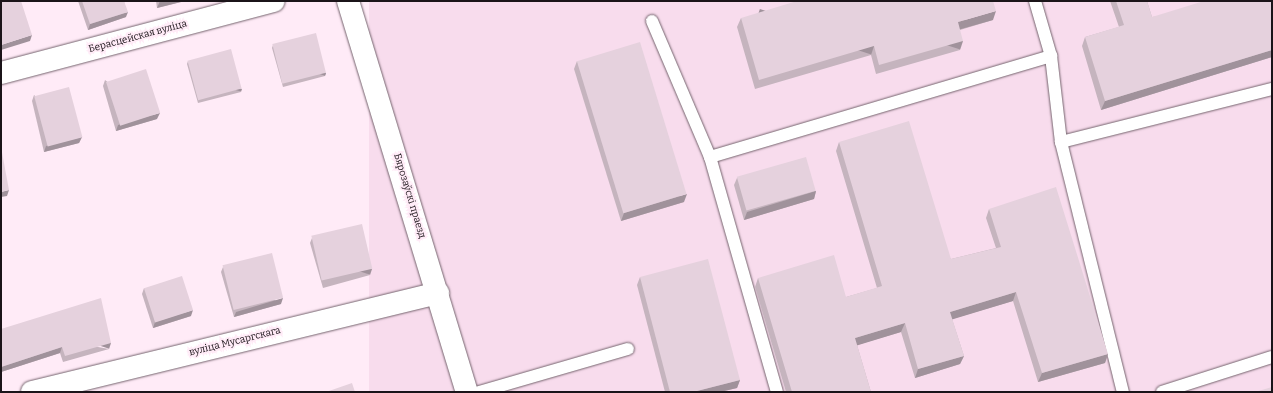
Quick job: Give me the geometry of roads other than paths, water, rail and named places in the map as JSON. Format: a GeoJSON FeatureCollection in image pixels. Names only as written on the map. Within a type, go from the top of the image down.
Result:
{"type":"FeatureCollection","features":[{"type":"Feature","properties":{"kind":"street","name":"Берасцейская вуліца"},"geometry":{"type":"LineString","coordinates":[[1,73],[274,1]]}},
{"type":"Feature","properties":{"kind":"street","name":"Бярозаўскі праезд"},"geometry":{"type":"LineString","coordinates":[[348,1],[467,392]]}},
{"type":"Feature","properties":{"kind":"street","name":"вуліца Мусаргскага"},"geometry":{"type":"LineString","coordinates":[[32,392],[438,293]]}},
{"type":"Feature","properties":{"kind":"lane"},"geometry":{"type":"LineString","coordinates":[[1035,1],[1051,56],[1061,142],[1123,392]]}},
{"type":"Feature","properties":{"kind":"lane"},"geometry":{"type":"LineString","coordinates":[[652,21],[710,157],[777,392]]}},
{"type":"Feature","properties":{"kind":"lane"},"geometry":{"type":"LineString","coordinates":[[710,157],[1051,56]]}},
{"type":"Feature","properties":{"kind":"lane"},"geometry":{"type":"LineString","coordinates":[[1061,142],[1272,89]]}},
{"type":"Feature","properties":{"kind":"lane"},"geometry":{"type":"LineString","coordinates":[[480,392],[628,349]]}},
{"type":"Feature","properties":{"kind":"lane"},"geometry":{"type":"LineString","coordinates":[[1162,392],[1272,358]]}}]}
